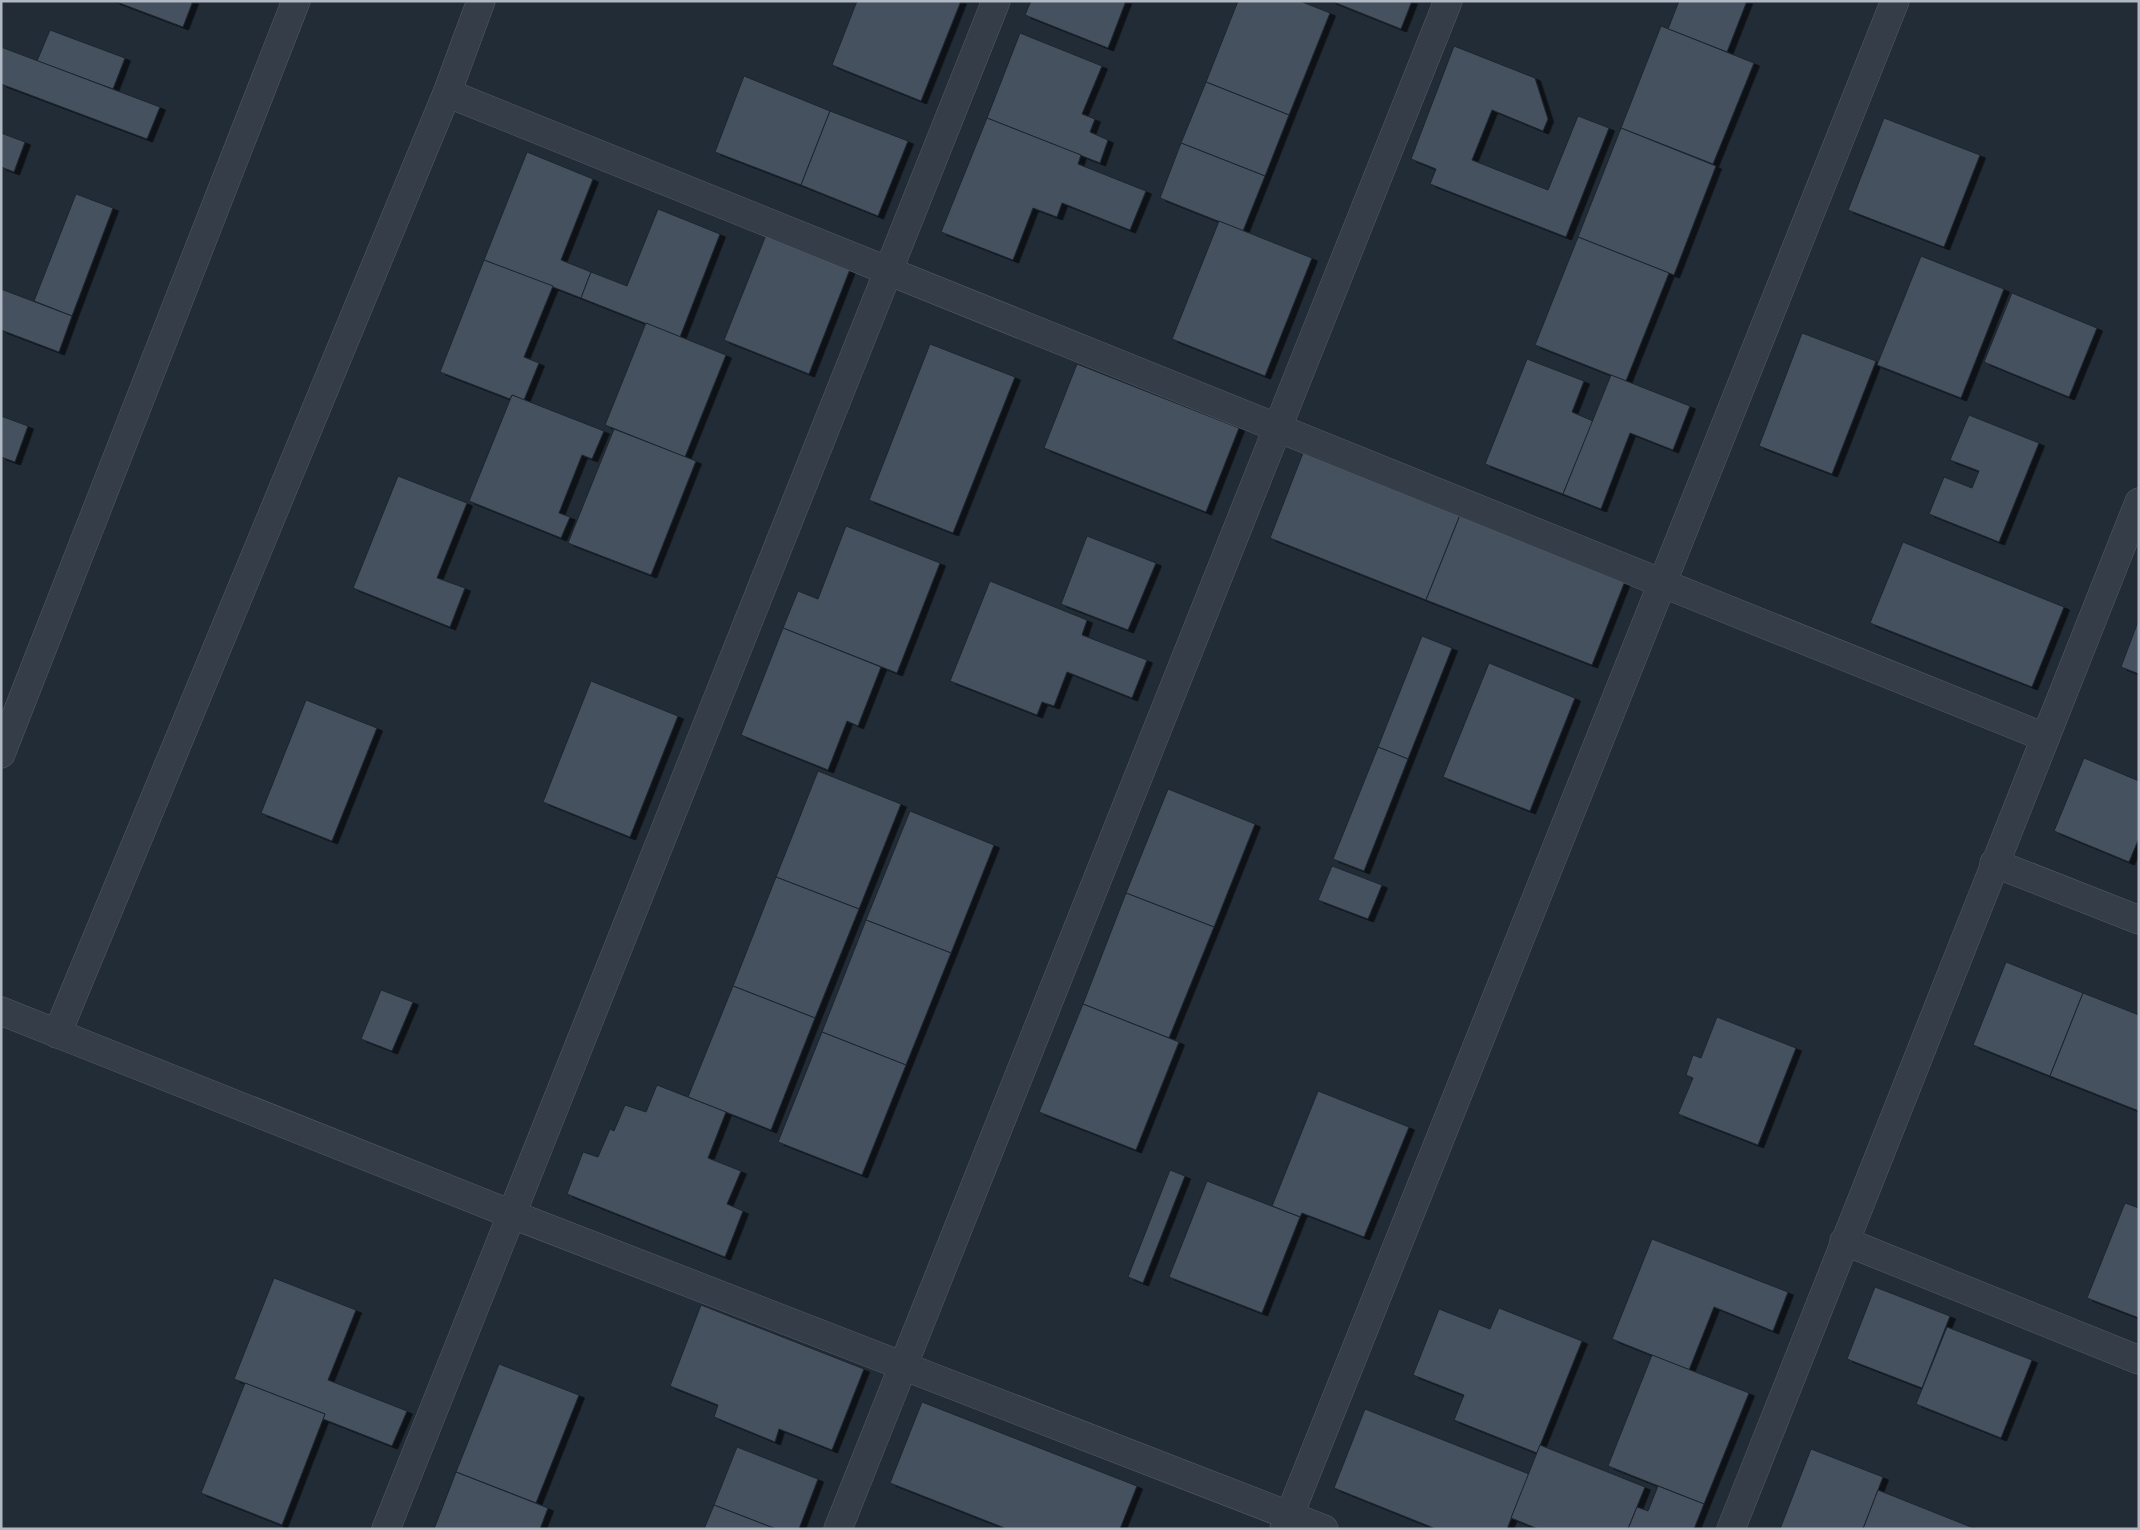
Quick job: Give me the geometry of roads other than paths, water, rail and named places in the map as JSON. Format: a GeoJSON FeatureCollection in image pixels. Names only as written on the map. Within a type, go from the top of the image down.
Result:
{"type":"FeatureCollection","features":[{"type":"Feature","properties":{"kind":"street"},"geometry":{"type":"LineString","coordinates":[[1,754],[296,1]]}},
{"type":"Feature","properties":{"kind":"street"},"geometry":{"type":"LineString","coordinates":[[58,1034],[448,93],[481,1]]}},
{"type":"Feature","properties":{"kind":"street"},"geometry":{"type":"LineString","coordinates":[[386,1529],[996,1]]}},
{"type":"Feature","properties":{"kind":"street"},"geometry":{"type":"LineString","coordinates":[[838,1529],[1448,1]]}},
{"type":"Feature","properties":{"kind":"street"},"geometry":{"type":"LineString","coordinates":[[1287,1522],[1895,1]]}},
{"type":"Feature","properties":{"kind":"street"},"geometry":{"type":"LineString","coordinates":[[448,93],[2044,737]]}},
{"type":"Feature","properties":{"kind":"street"},"geometry":{"type":"LineString","coordinates":[[1730,1529],[2139,502]]}},
{"type":"Feature","properties":{"kind":"street"},"geometry":{"type":"LineString","coordinates":[[1994,863],[2139,920]]}},
{"type":"Feature","properties":{"kind":"street"},"geometry":{"type":"LineString","coordinates":[[1,1011],[511,1214],[904,1365],[1287,1522],[1324,1529]]}},
{"type":"Feature","properties":{"kind":"street"},"geometry":{"type":"LineString","coordinates":[[1844,1241],[2139,1360]]}}]}
